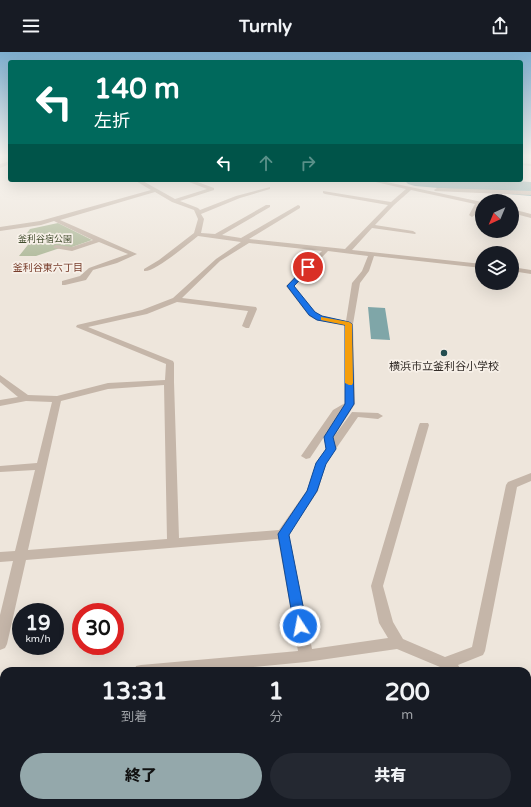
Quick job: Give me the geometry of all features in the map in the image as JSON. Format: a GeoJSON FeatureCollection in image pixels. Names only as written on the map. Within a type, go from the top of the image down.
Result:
{"type":"FeatureCollection","features":[{"type":"Feature","properties":{"kind":"street"},"geometry":{"type":"LineString","coordinates":[[174,201],[208,190]]}},
{"type":"Feature","properties":{"kind":"street"},"geometry":{"type":"LineString","coordinates":[[198,213],[238,197],[261,190]]}},
{"type":"Feature","properties":{"kind":"street"},"geometry":{"type":"LineString","coordinates":[[347,251],[392,204],[408,190]]}},
{"type":"Feature","properties":{"kind":"street"},"geometry":{"type":"LineString","coordinates":[[421,190],[475,203]]}},
{"type":"Feature","properties":{"kind":"street"},"geometry":{"type":"LineString","coordinates":[[425,191],[432,190]]}},
{"type":"Feature","properties":{"kind":"street"},"geometry":{"type":"LineString","coordinates":[[500,190],[531,193]]}},
{"type":"Feature","properties":{"kind":"street"},"geometry":{"type":"LineString","coordinates":[[0,229],[41,223],[154,191],[174,201],[196,209],[201,219],[197,234],[161,261],[146,270]]}},
{"type":"Feature","properties":{"kind":"street"},"geometry":{"type":"LineString","coordinates":[[325,192],[392,204]]}},
{"type":"Feature","properties":{"kind":"street"},"geometry":{"type":"LineString","coordinates":[[215,237],[268,206]]}},
{"type":"Feature","properties":{"kind":"street"},"geometry":{"type":"LineString","coordinates":[[173,543],[169,382],[170,363],[80,327],[144,312],[176,300],[218,260],[298,206]]}},
{"type":"Feature","properties":{"kind":"street"},"geometry":{"type":"LineString","coordinates":[[472,215],[475,211]]}},
{"type":"Feature","properties":{"kind":"street"},"geometry":{"type":"LineString","coordinates":[[519,213],[531,216]]}},
{"type":"Feature","properties":{"kind":"street"},"geometry":{"type":"LineString","coordinates":[[54,219],[99,240],[134,254],[115,262],[102,264],[90,269],[83,278],[65,283]]}},
{"type":"Feature","properties":{"kind":"street"},"geometry":{"type":"LineString","coordinates":[[370,226],[413,233]]}},
{"type":"Feature","properties":{"kind":"street"},"geometry":{"type":"LineString","coordinates":[[197,234],[245,241],[475,265]]}},
{"type":"Feature","properties":{"kind":"street"},"geometry":{"type":"LineString","coordinates":[[56,247],[72,249],[99,240]]}},
{"type":"Feature","properties":{"kind":"street"},"geometry":{"type":"LineString","coordinates":[[327,249],[290,286],[312,314],[319,318],[349,324]]}},
{"type":"Feature","properties":{"kind":"street"},"geometry":{"type":"LineString","coordinates":[[331,449],[329,437],[350,404],[349,324],[356,283],[365,271],[372,254]]}},
{"type":"Feature","properties":{"kind":"street"},"geometry":{"type":"LineString","coordinates":[[519,271],[531,272]]}},
{"type":"Feature","properties":{"kind":"street"},"geometry":{"type":"LineString","coordinates":[[176,300],[253,308],[246,326]]}},
{"type":"Feature","properties":{"kind":"street"},"geometry":{"type":"LineString","coordinates":[[0,378],[26,398]]}},
{"type":"Feature","properties":{"kind":"street"},"geometry":{"type":"LineString","coordinates":[[0,402],[26,398],[57,399],[108,386],[169,382]]}},
{"type":"Feature","properties":{"kind":"street"},"geometry":{"type":"LineString","coordinates":[[0,644],[57,399]]}},
{"type":"Feature","properties":{"kind":"street"},"geometry":{"type":"LineString","coordinates":[[306,456],[336,412],[350,404]]}},
{"type":"Feature","properties":{"kind":"street"},"geometry":{"type":"LineString","coordinates":[[306,656],[283,534],[312,491],[321,463],[355,414],[378,416]]}},
{"type":"Feature","properties":{"kind":"street"},"geometry":{"type":"LineString","coordinates":[[398,643],[386,623],[377,586],[424,426]]}},
{"type":"Feature","properties":{"kind":"street"},"geometry":{"type":"LineString","coordinates":[[0,469],[42,466]]}},
{"type":"Feature","properties":{"kind":"street"},"geometry":{"type":"LineString","coordinates":[[185,667],[306,656],[398,643],[450,667],[478,651],[512,485],[531,477]]}},
{"type":"Feature","properties":{"kind":"street"},"geometry":{"type":"LineString","coordinates":[[0,557],[283,534]]}},
{"type":"Feature","properties":{"kind":"green space","name":"釜利谷宿公園"},"geometry":{"type":"Polygon","coordinates":[[[58,223],[92,240],[72,247],[63,247],[36,256],[19,256],[31,241],[27,233],[30,229],[58,223]]]}},
{"type":"Feature","properties":{"kind":"water"},"geometry":{"type":"Polygon","coordinates":[[[368,307],[385,308],[390,340],[371,339],[368,307]]]}},
{"type":"Feature","properties":{"kind":"slow traffic"},"geometry":{"type":"LineString","coordinates":[[323,319],[349,324],[349,383]]}},
{"type":"Feature","properties":{"kind":"place","name":"横浜市立釜利谷小学校"},"geometry":{"type":"Point","coordinates":[444,353]}},
{"type":"Feature","properties":{"kind":"district","name":"釜利谷東六丁目"},"geometry":{"type":"Point","coordinates":[48,268]}},
{"type":"Feature","properties":{"kind":"route"},"geometry":{"type":"LineString","coordinates":[[300,626],[283,534],[312,491],[321,463],[331,449],[329,437],[350,404],[349,324],[319,318],[312,314],[290,286],[308,267]]}}]}
